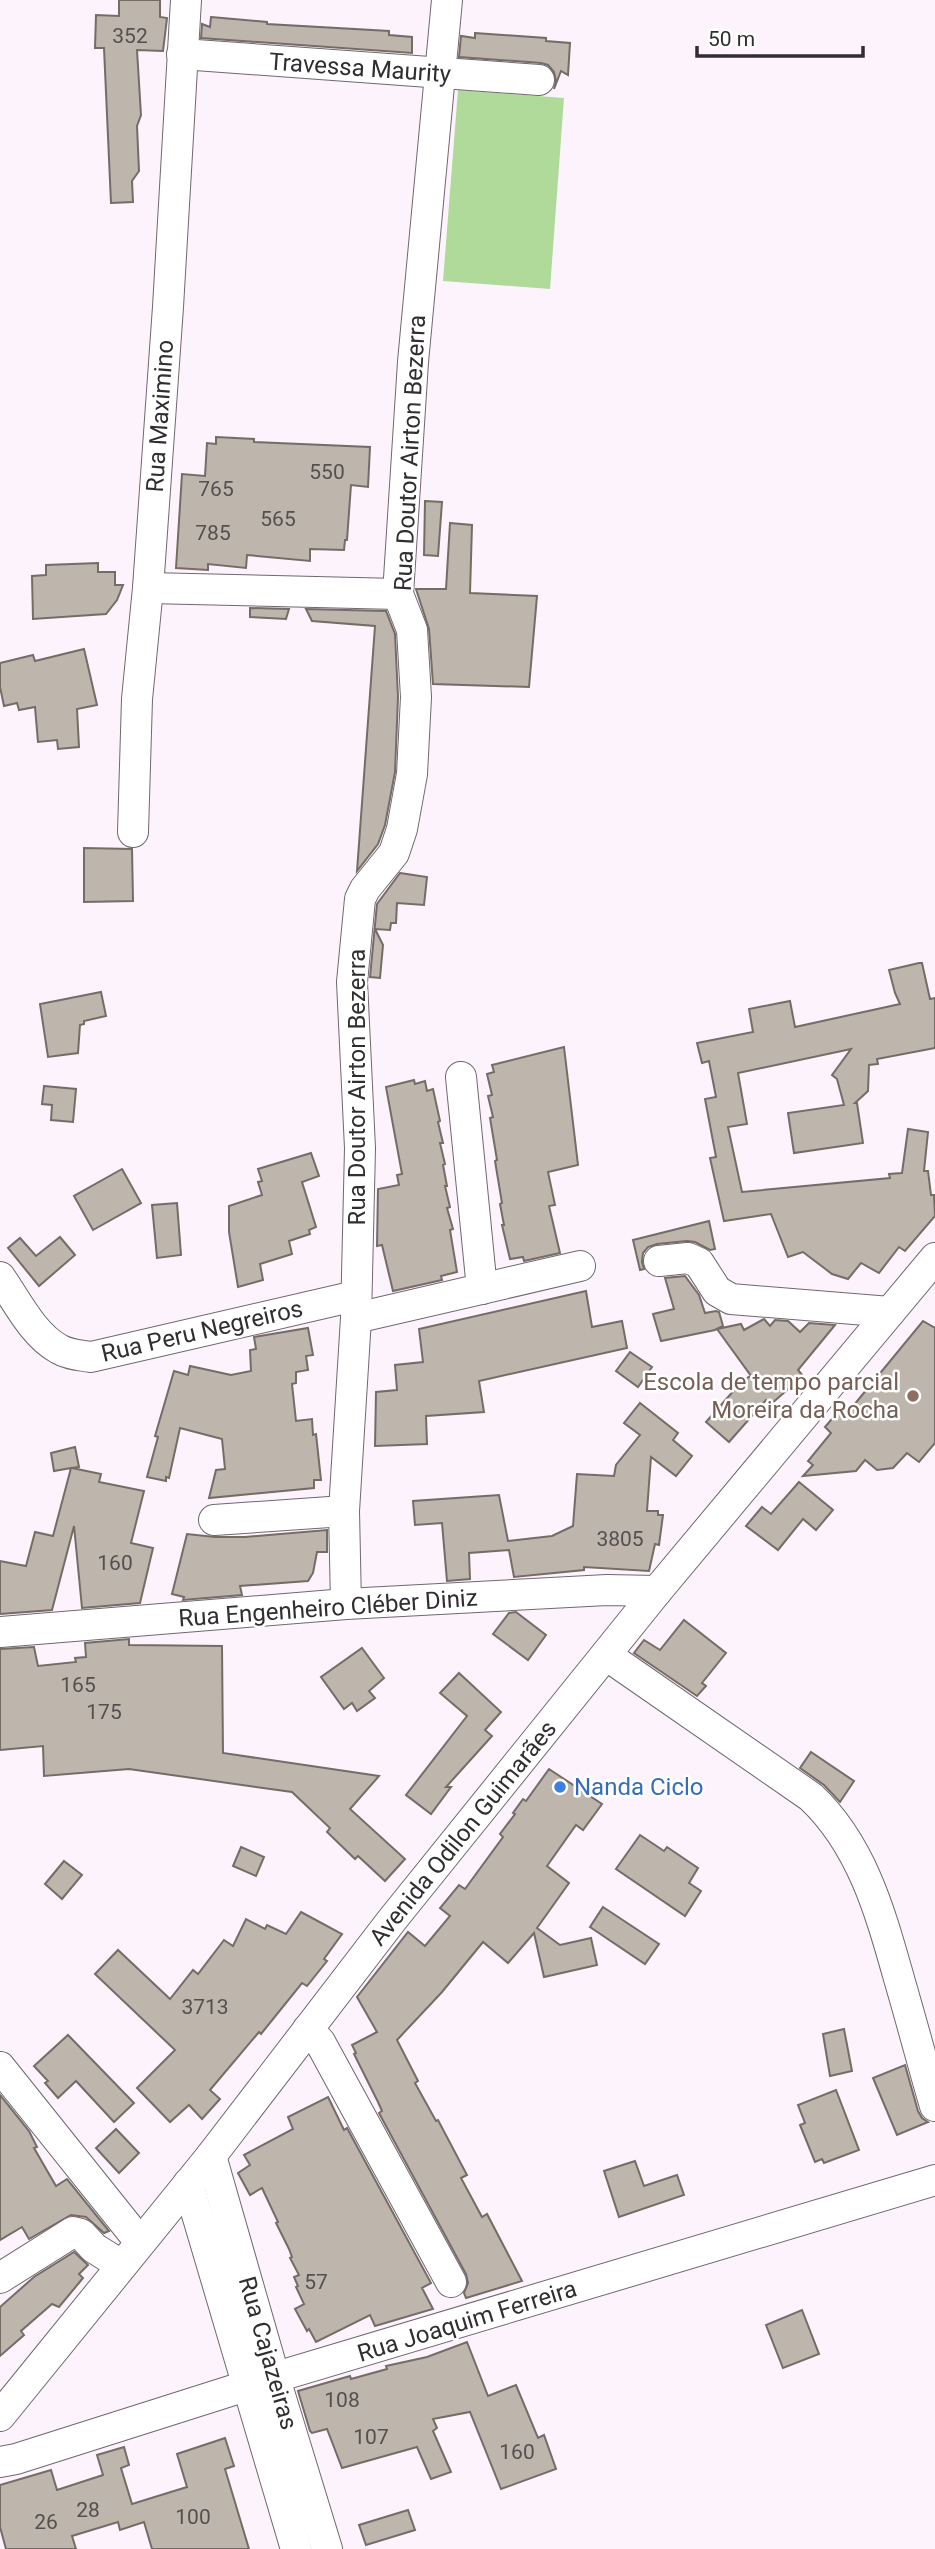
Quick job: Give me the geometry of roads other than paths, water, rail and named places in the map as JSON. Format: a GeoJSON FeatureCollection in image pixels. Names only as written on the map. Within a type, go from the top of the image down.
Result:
{"type":"FeatureCollection","features":[{"type":"Feature","properties":{"kind":"street","name":"Rua Maximino"},"geometry":{"type":"LineString","coordinates":[[132,831],[137,699],[148,588],[168,307],[186,0]]}},
{"type":"Feature","properties":{"kind":"street","name":"Rua Doutor Airton Bezerra"},"geometry":{"type":"LineString","coordinates":[[346,1604],[344,1511],[356,1307],[360,1148],[352,982],[360,899],[394,853],[402,829],[412,774],[416,697],[411,630],[398,594],[413,362],[447,0]]}},
{"type":"Feature","properties":{"kind":"street","name":"Travessa Maurity"},"geometry":{"type":"LineString","coordinates":[[182,54],[538,80]]}},
{"type":"Feature","properties":{"kind":"street"},"geometry":{"type":"LineString","coordinates":[[148,588],[398,594]]}},
{"type":"Feature","properties":{"kind":"street"},"geometry":{"type":"LineString","coordinates":[[461,1077],[482,1289]]}},
{"type":"Feature","properties":{"kind":"street"},"geometry":{"type":"LineString","coordinates":[[659,1261],[688,1258],[699,1263],[717,1292],[731,1299],[890,1312]]}},
{"type":"Feature","properties":{"kind":"street","name":"Rua Peru Negreiros"},"geometry":{"type":"LineString","coordinates":[[0,1277],[44,1338],[70,1354],[91,1356],[356,1307],[482,1289],[580,1266]]}},
{"type":"Feature","properties":{"kind":"street","name":"Avenida Odilon Guimarães"},"geometry":{"type":"LineString","coordinates":[[0,2416],[211,2156],[392,1920],[657,1591],[890,1312],[930,1270]]}},
{"type":"Feature","properties":{"kind":"street"},"geometry":{"type":"LineString","coordinates":[[214,1520],[344,1511]]}},
{"type":"Feature","properties":{"kind":"street","name":"Rua Engenheiro Cléber Diniz"},"geometry":{"type":"LineString","coordinates":[[0,1632],[346,1604],[607,1590],[657,1591]]}},
{"type":"Feature","properties":{"kind":"street"},"geometry":{"type":"LineString","coordinates":[[606,1655],[811,1797],[828,1814],[862,1867],[881,1913],[935,2106]]}},
{"type":"Feature","properties":{"kind":"street"},"geometry":{"type":"LineString","coordinates":[[308,2029],[320,2042],[451,2282]]}},
{"type":"Feature","properties":{"kind":"street"},"geometry":{"type":"LineString","coordinates":[[0,2067],[140,2242]]}},
{"type":"Feature","properties":{"kind":"street","name":"Rua Cajazeiras"},"geometry":{"type":"LineString","coordinates":[[211,2156],[296,2549]]}},
{"type":"Feature","properties":{"kind":"street","name":"Rua Joaquim Ferreira"},"geometry":{"type":"LineString","coordinates":[[0,2462],[91,2437],[261,2383],[935,2180]]}},
{"type":"Feature","properties":{"kind":"street","name":"Rua Cajazeiras"},"geometry":{"type":"LineString","coordinates":[[188,2184],[261,2383],[327,2549]]}},
{"type":"Feature","properties":{"kind":"street"},"geometry":{"type":"LineString","coordinates":[[0,2278],[73,2232],[81,2234],[94,2248],[121,2265]]}},
{"type":"Feature","properties":{"kind":"place","name":"Escola de tempo parcial Moreira da Rocha"},"geometry":{"type":"Point","coordinates":[913,1396]}},
{"type":"Feature","properties":{"kind":"place","name":"Nanda Ciclo"},"geometry":{"type":"Point","coordinates":[560,1787]}}]}
